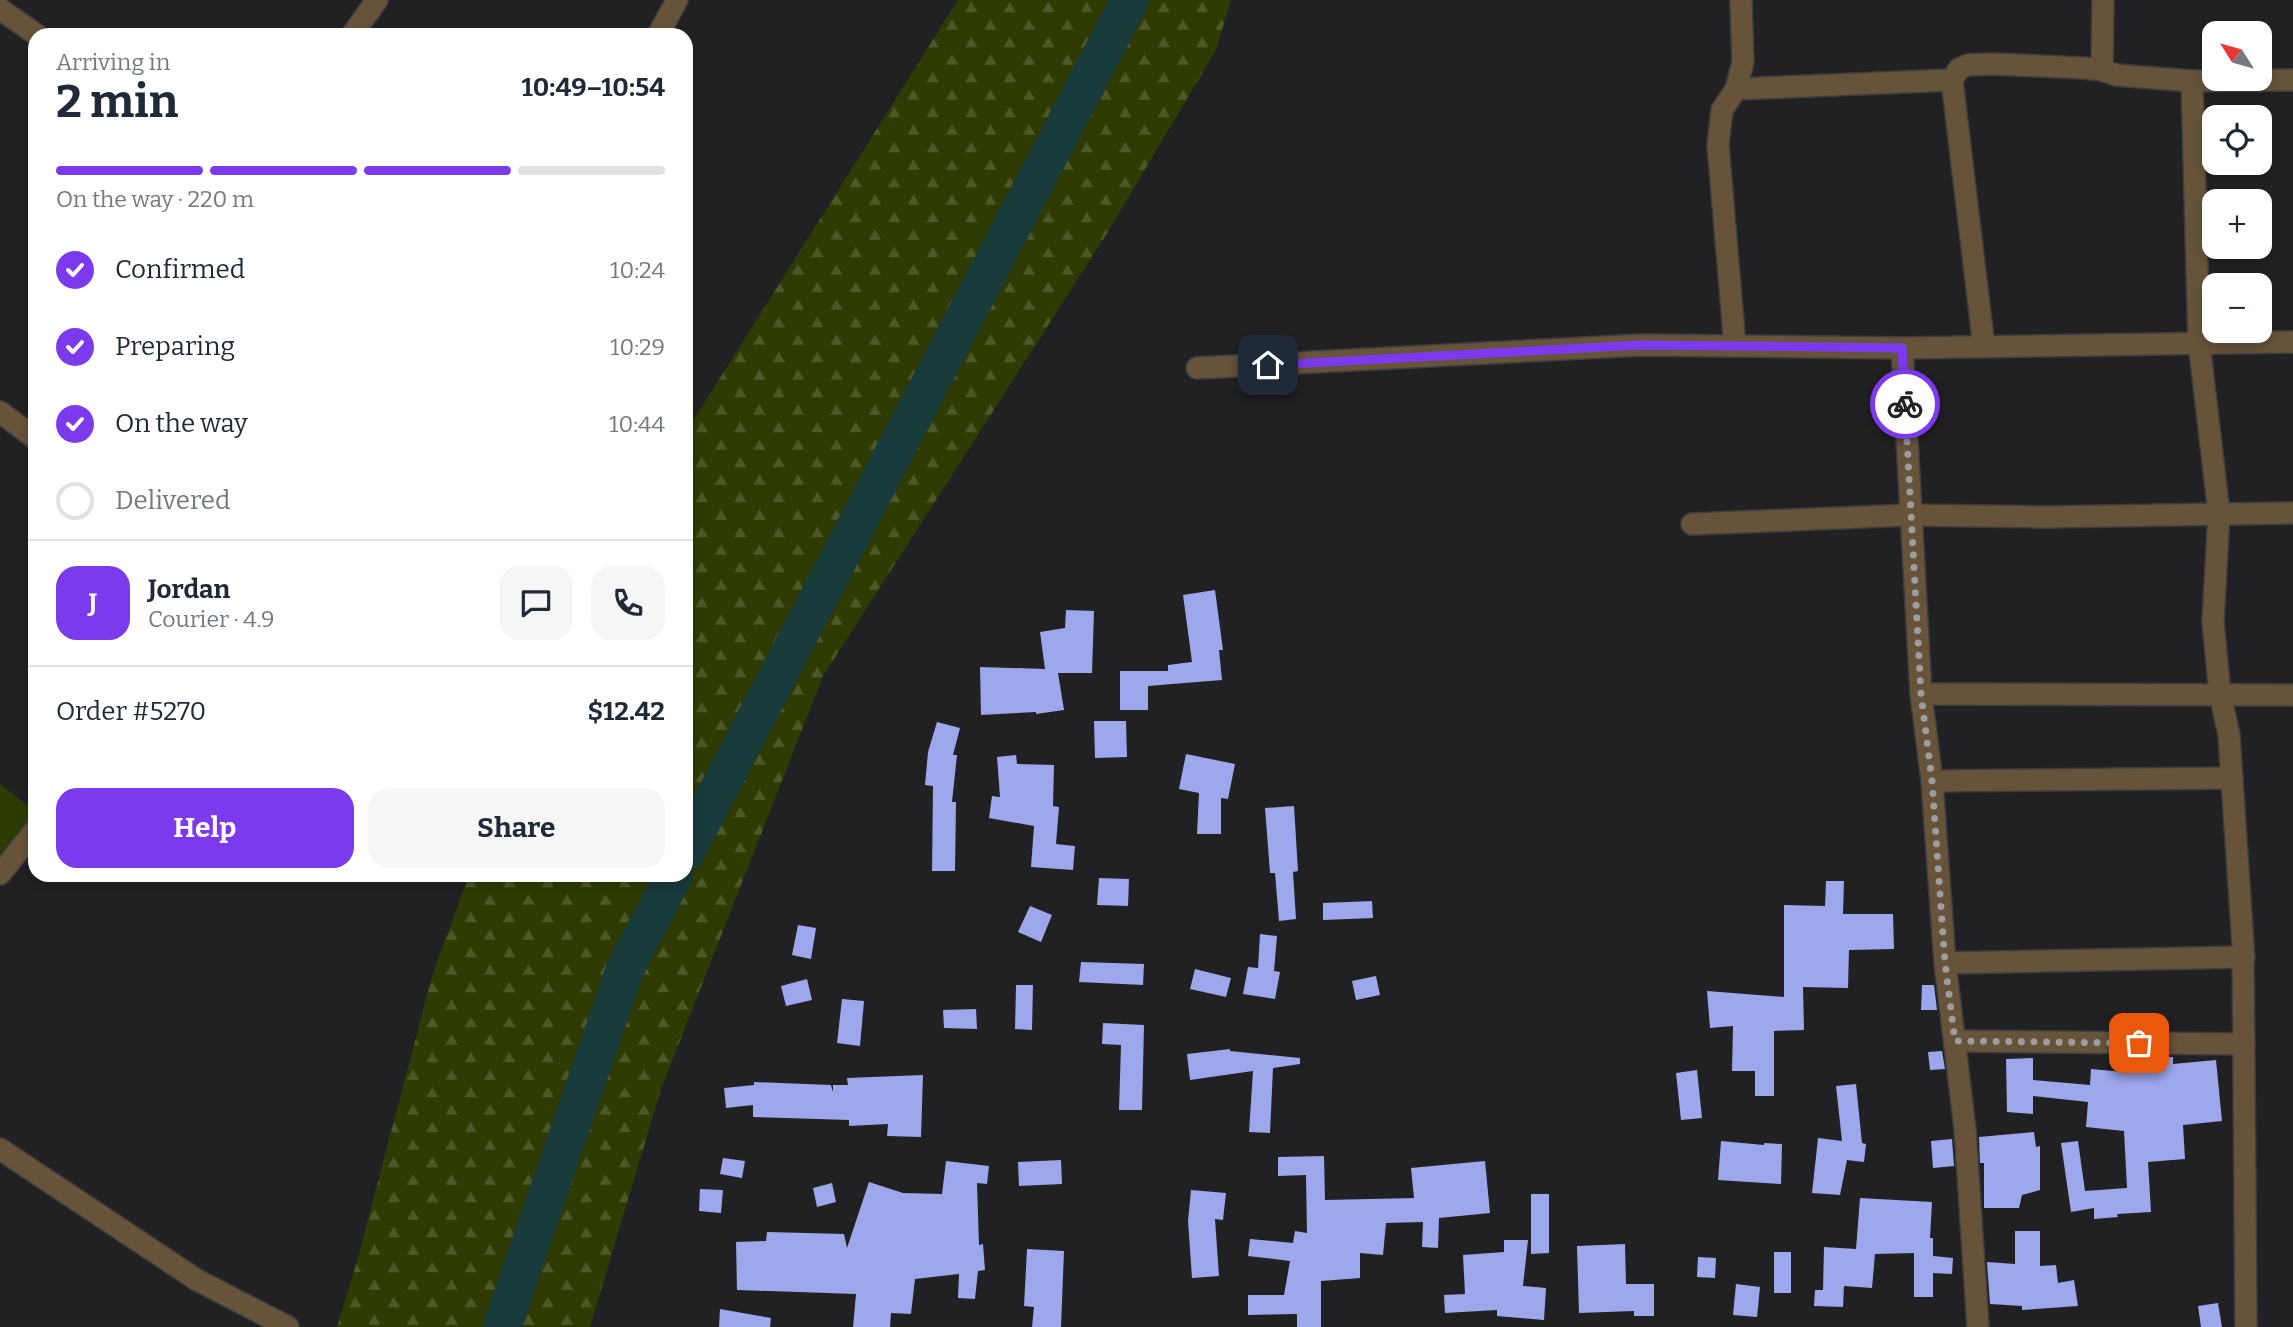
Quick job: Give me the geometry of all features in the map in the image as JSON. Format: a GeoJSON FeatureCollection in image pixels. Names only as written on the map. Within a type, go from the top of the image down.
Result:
{"type":"FeatureCollection","features":[{"type":"Feature","properties":{"kind":"street"},"geometry":{"type":"LineString","coordinates":[[357,28],[377,0]]}},
{"type":"Feature","properties":{"kind":"street"},"geometry":{"type":"LineString","coordinates":[[662,28],[677,0]]}},
{"type":"Feature","properties":{"kind":"street"},"geometry":{"type":"LineString","coordinates":[[1735,346],[1718,145],[1722,110],[1736,89],[1742,62],[1741,0]]}},
{"type":"Feature","properties":{"kind":"street"},"geometry":{"type":"LineString","coordinates":[[2102,70],[2103,0]]}},
{"type":"Feature","properties":{"kind":"street"},"geometry":{"type":"LineString","coordinates":[[0,9],[28,29]]}},
{"type":"Feature","properties":{"kind":"street"},"geometry":{"type":"LineString","coordinates":[[1984,347],[1952,80],[1959,69],[1968,65],[2102,70],[2116,75],[2192,81],[2293,80]]}},
{"type":"Feature","properties":{"kind":"street"},"geometry":{"type":"LineString","coordinates":[[1736,89],[1952,80]]}},
{"type":"Feature","properties":{"kind":"street"},"geometry":{"type":"LineString","coordinates":[[2192,81],[2199,343],[2219,513],[2213,622],[2220,694],[2229,735],[2244,957],[2246,1327]]}},
{"type":"Feature","properties":{"kind":"street"},"geometry":{"type":"LineString","coordinates":[[1197,368],[1641,345],[1902,348],[2293,342]]}},
{"type":"Feature","properties":{"kind":"street"},"geometry":{"type":"LineString","coordinates":[[1902,348],[1921,694],[1932,781],[1945,963],[1965,1129],[1978,1327]]}},
{"type":"Feature","properties":{"kind":"street"},"geometry":{"type":"LineString","coordinates":[[0,412],[28,433]]}},
{"type":"Feature","properties":{"kind":"street"},"geometry":{"type":"LineString","coordinates":[[1692,524],[1910,515],[2046,517],[2293,513]]}},
{"type":"Feature","properties":{"kind":"street"},"geometry":{"type":"LineString","coordinates":[[1921,694],[2293,695]]}},
{"type":"Feature","properties":{"kind":"street"},"geometry":{"type":"LineString","coordinates":[[1932,781],[2232,778]]}},
{"type":"Feature","properties":{"kind":"street"},"geometry":{"type":"LineString","coordinates":[[0,874],[28,839]]}},
{"type":"Feature","properties":{"kind":"street"},"geometry":{"type":"LineString","coordinates":[[1945,963],[2244,957]]}},
{"type":"Feature","properties":{"kind":"street"},"geometry":{"type":"LineString","coordinates":[[1955,1041],[2244,1044]]}},
{"type":"Feature","properties":{"kind":"street"},"geometry":{"type":"LineString","coordinates":[[0,1149],[197,1280],[288,1327]]}},
{"type":"Feature","properties":{"kind":"green space"},"geometry":{"type":"Polygon","coordinates":[[[958,0],[1231,0],[1216,50],[1106,235],[823,676],[661,1089],[590,1327],[337,1327],[356,1265],[433,973],[466,882],[693,882],[693,421],[958,0]]]}},
{"type":"Feature","properties":{"kind":"green space"},"geometry":{"type":"Polygon","coordinates":[[[0,784],[28,806],[28,843],[0,884],[0,784]]]}},
{"type":"Feature","properties":{"kind":"building"},"geometry":{"type":"Polygon","coordinates":[[[1215,590],[1223,650],[1219,650],[1222,680],[1148,686],[1148,710],[1120,710],[1120,671],[1168,671],[1168,665],[1192,662],[1183,595],[1215,590]]]}},
{"type":"Feature","properties":{"kind":"building"},"geometry":{"type":"Polygon","coordinates":[[[1066,610],[1094,611],[1092,673],[1058,673],[1064,710],[1036,714],[981,715],[980,667],[1045,669],[1040,632],[1065,628],[1066,610]]]}},
{"type":"Feature","properties":{"kind":"building"},"geometry":{"type":"Polygon","coordinates":[[[1094,721],[1126,721],[1127,757],[1095,758],[1094,721]]]}},
{"type":"Feature","properties":{"kind":"building"},"geometry":{"type":"Polygon","coordinates":[[[937,722],[960,728],[953,755],[957,755],[952,802],[956,802],[955,871],[932,871],[933,786],[925,785],[928,752],[937,722]]]}},
{"type":"Feature","properties":{"kind":"building"},"geometry":{"type":"Polygon","coordinates":[[[1186,754],[1235,764],[1228,799],[1221,798],[1221,834],[1197,834],[1199,793],[1179,789],[1186,754]]]}},
{"type":"Feature","properties":{"kind":"building"},"geometry":{"type":"Polygon","coordinates":[[[1016,755],[1017,764],[1054,765],[1053,806],[1059,807],[1056,844],[1075,846],[1073,870],[1031,867],[1034,826],[989,818],[992,796],[1000,797],[997,757],[1016,755]]]}},
{"type":"Feature","properties":{"kind":"building"},"geometry":{"type":"Polygon","coordinates":[[[1294,806],[1298,871],[1293,872],[1296,919],[1279,921],[1275,873],[1270,873],[1265,808],[1294,806]]]}},
{"type":"Feature","properties":{"kind":"building"},"geometry":{"type":"Polygon","coordinates":[[[1099,878],[1129,879],[1128,906],[1097,905],[1099,878]]]}},
{"type":"Feature","properties":{"kind":"building"},"geometry":{"type":"Polygon","coordinates":[[[1826,881],[1844,881],[1843,914],[1893,914],[1894,949],[1849,950],[1848,988],[1803,987],[1804,1030],[1774,1031],[1774,1096],[1755,1096],[1755,1071],[1732,1071],[1733,1026],[1710,1028],[1707,991],[1784,997],[1784,905],[1825,906],[1826,881]]]}},
{"type":"Feature","properties":{"kind":"building"},"geometry":{"type":"Polygon","coordinates":[[[1372,901],[1373,918],[1323,920],[1323,903],[1372,901]]]}},
{"type":"Feature","properties":{"kind":"building"},"geometry":{"type":"Polygon","coordinates":[[[1030,906],[1052,915],[1041,942],[1018,932],[1030,906]]]}},
{"type":"Feature","properties":{"kind":"building"},"geometry":{"type":"Polygon","coordinates":[[[798,925],[816,928],[811,959],[792,955],[798,925]]]}},
{"type":"Feature","properties":{"kind":"building"},"geometry":{"type":"Polygon","coordinates":[[[1260,934],[1277,936],[1274,971],[1280,972],[1275,999],[1243,994],[1248,967],[1258,968],[1260,934]]]}},
{"type":"Feature","properties":{"kind":"building"},"geometry":{"type":"Polygon","coordinates":[[[1081,962],[1144,964],[1143,985],[1079,982],[1081,962]]]}},
{"type":"Feature","properties":{"kind":"building"},"geometry":{"type":"Polygon","coordinates":[[[1195,969],[1231,978],[1226,997],[1190,989],[1195,969]]]}},
{"type":"Feature","properties":{"kind":"building"},"geometry":{"type":"Polygon","coordinates":[[[1376,976],[1380,995],[1356,1000],[1352,981],[1376,976]]]}},
{"type":"Feature","properties":{"kind":"building"},"geometry":{"type":"Polygon","coordinates":[[[807,979],[812,1000],[786,1006],[781,986],[807,979]]]}},
{"type":"Feature","properties":{"kind":"building"},"geometry":{"type":"Polygon","coordinates":[[[1016,985],[1033,985],[1032,1030],[1015,1029],[1016,985]]]}},
{"type":"Feature","properties":{"kind":"building"},"geometry":{"type":"Polygon","coordinates":[[[1922,985],[1934,985],[1937,1010],[1921,1010],[1922,985]]]}},
{"type":"Feature","properties":{"kind":"building"},"geometry":{"type":"Polygon","coordinates":[[[842,999],[864,1001],[860,1046],[837,1043],[842,999]]]}},
{"type":"Feature","properties":{"kind":"building"},"geometry":{"type":"Polygon","coordinates":[[[976,1009],[977,1029],[944,1028],[943,1010],[976,1009]]]}},
{"type":"Feature","properties":{"kind":"building"},"geometry":{"type":"Polygon","coordinates":[[[1103,1023],[1144,1025],[1142,1110],[1119,1110],[1121,1045],[1102,1044],[1103,1023]]]}},
{"type":"Feature","properties":{"kind":"building"},"geometry":{"type":"Polygon","coordinates":[[[1230,1049],[1300,1058],[1300,1064],[1273,1068],[1270,1133],[1249,1132],[1253,1071],[1190,1080],[1187,1054],[1230,1049]]]}},
{"type":"Feature","properties":{"kind":"building"},"geometry":{"type":"Polygon","coordinates":[[[1942,1051],[1945,1069],[1930,1070],[1928,1052],[1942,1051]]]}},
{"type":"Feature","properties":{"kind":"building"},"geometry":{"type":"Polygon","coordinates":[[[2173,1057],[2173,1064],[2216,1060],[2222,1121],[2183,1125],[2185,1159],[2148,1162],[2151,1212],[2117,1214],[2118,1217],[2094,1219],[2094,1208],[2071,1212],[2061,1143],[2078,1141],[2085,1191],[2127,1188],[2124,1131],[2086,1127],[2088,1102],[2033,1096],[2033,1114],[2007,1112],[2006,1059],[2033,1058],[2033,1080],[2090,1085],[2091,1069],[2124,1072],[2124,1058],[2173,1057]]]}},
{"type":"Feature","properties":{"kind":"building"},"geometry":{"type":"Polygon","coordinates":[[[1697,1070],[1702,1118],[1681,1120],[1676,1073],[1697,1070]]]}},
{"type":"Feature","properties":{"kind":"building"},"geometry":{"type":"Polygon","coordinates":[[[923,1075],[921,1137],[887,1136],[888,1124],[849,1126],[849,1120],[753,1117],[753,1105],[726,1108],[724,1088],[754,1085],[754,1082],[831,1085],[833,1092],[833,1085],[848,1085],[847,1078],[923,1075]]]}},
{"type":"Feature","properties":{"kind":"building"},"geometry":{"type":"Polygon","coordinates":[[[1856,1084],[1862,1143],[1866,1144],[1864,1162],[1847,1160],[1840,1195],[1812,1193],[1818,1138],[1842,1141],[1836,1086],[1856,1084]]]}},
{"type":"Feature","properties":{"kind":"building"},"geometry":{"type":"Polygon","coordinates":[[[2034,1132],[2036,1147],[2040,1146],[2040,1190],[2022,1195],[2019,1208],[1984,1208],[1984,1163],[1980,1163],[1979,1137],[2034,1132]]]}},
{"type":"Feature","properties":{"kind":"building"},"geometry":{"type":"Polygon","coordinates":[[[1952,1139],[1954,1166],[1933,1168],[1931,1141],[1952,1139]]]}},
{"type":"Feature","properties":{"kind":"building"},"geometry":{"type":"Polygon","coordinates":[[[1721,1141],[1782,1144],[1781,1184],[1718,1180],[1721,1141]]]}},
{"type":"Feature","properties":{"kind":"building"},"geometry":{"type":"Polygon","coordinates":[[[1324,1156],[1325,1200],[1414,1198],[1411,1168],[1485,1161],[1490,1213],[1439,1218],[1438,1248],[1422,1247],[1423,1222],[1386,1223],[1383,1255],[1360,1253],[1360,1278],[1321,1281],[1321,1327],[1297,1327],[1297,1314],[1248,1315],[1248,1295],[1284,1295],[1290,1261],[1248,1256],[1250,1239],[1293,1243],[1295,1231],[1307,1233],[1306,1175],[1278,1176],[1278,1157],[1324,1156]]]}},
{"type":"Feature","properties":{"kind":"building"},"geometry":{"type":"Polygon","coordinates":[[[723,1158],[745,1161],[742,1178],[720,1174],[723,1158]]]}},
{"type":"Feature","properties":{"kind":"building"},"geometry":{"type":"Polygon","coordinates":[[[1061,1160],[1062,1184],[1019,1186],[1018,1162],[1061,1160]]]}},
{"type":"Feature","properties":{"kind":"building"},"geometry":{"type":"Polygon","coordinates":[[[946,1161],[989,1166],[987,1184],[977,1183],[979,1245],[983,1244],[985,1270],[978,1271],[975,1299],[958,1298],[959,1274],[915,1279],[911,1314],[891,1313],[890,1327],[853,1327],[856,1294],[737,1290],[736,1242],[766,1241],[767,1232],[844,1234],[847,1248],[869,1182],[903,1193],[942,1194],[946,1161]]]}},
{"type":"Feature","properties":{"kind":"building"},"geometry":{"type":"Polygon","coordinates":[[[832,1183],[836,1202],[817,1207],[813,1188],[832,1183]]]}},
{"type":"Feature","properties":{"kind":"building"},"geometry":{"type":"Polygon","coordinates":[[[700,1189],[723,1190],[721,1213],[699,1211],[700,1189]]]}},
{"type":"Feature","properties":{"kind":"building"},"geometry":{"type":"Polygon","coordinates":[[[1191,1190],[1226,1193],[1223,1220],[1215,1219],[1219,1276],[1192,1278],[1188,1221],[1191,1190]]]}},
{"type":"Feature","properties":{"kind":"building"},"geometry":{"type":"Polygon","coordinates":[[[1531,1194],[1549,1194],[1549,1253],[1531,1254],[1531,1194]]]}},
{"type":"Feature","properties":{"kind":"building"},"geometry":{"type":"Polygon","coordinates":[[[1860,1198],[1932,1202],[1930,1238],[1933,1238],[1933,1256],[1953,1258],[1952,1274],[1933,1273],[1933,1297],[1914,1297],[1914,1253],[1875,1254],[1872,1288],[1844,1286],[1843,1307],[1814,1306],[1815,1290],[1823,1290],[1824,1247],[1856,1249],[1860,1198]]]}},
{"type":"Feature","properties":{"kind":"building"},"geometry":{"type":"Polygon","coordinates":[[[2015,1231],[2040,1231],[2040,1266],[2056,1265],[2058,1283],[2074,1280],[2078,1306],[2022,1310],[2022,1306],[1990,1304],[1987,1262],[2015,1264],[2015,1231]]]}},
{"type":"Feature","properties":{"kind":"building"},"geometry":{"type":"Polygon","coordinates":[[[1504,1240],[1528,1240],[1523,1286],[1546,1288],[1544,1320],[1497,1316],[1497,1310],[1445,1313],[1444,1295],[1465,1294],[1463,1255],[1504,1252],[1504,1240]]]}},
{"type":"Feature","properties":{"kind":"building"},"geometry":{"type":"Polygon","coordinates":[[[1625,1244],[1626,1284],[1654,1284],[1654,1316],[1634,1316],[1634,1311],[1579,1313],[1577,1246],[1625,1244]]]}},
{"type":"Feature","properties":{"kind":"building"},"geometry":{"type":"Polygon","coordinates":[[[1027,1249],[1064,1251],[1061,1327],[1032,1327],[1034,1307],[1024,1306],[1027,1249]]]}},
{"type":"Feature","properties":{"kind":"building"},"geometry":{"type":"Polygon","coordinates":[[[1774,1252],[1791,1252],[1791,1293],[1774,1293],[1774,1252]]]}},
{"type":"Feature","properties":{"kind":"building"},"geometry":{"type":"Polygon","coordinates":[[[1698,1257],[1716,1258],[1715,1278],[1697,1277],[1698,1257]]]}},
{"type":"Feature","properties":{"kind":"building"},"geometry":{"type":"Polygon","coordinates":[[[1736,1284],[1760,1287],[1757,1317],[1733,1315],[1736,1284]]]}},
{"type":"Feature","properties":{"kind":"building"},"geometry":{"type":"Polygon","coordinates":[[[2218,1303],[2222,1327],[2201,1327],[2198,1306],[2218,1303]]]}},
{"type":"Feature","properties":{"kind":"building"},"geometry":{"type":"Polygon","coordinates":[[[720,1309],[771,1318],[770,1327],[719,1327],[720,1309]]]}},
{"type":"Feature","properties":{"kind":"waterway"},"geometry":{"type":"LineString","coordinates":[[693,839],[1130,0]]}},
{"type":"Feature","properties":{"kind":"waterway"},"geometry":{"type":"LineString","coordinates":[[502,1327],[625,969],[670,882]]}},
{"type":"Feature","properties":{"kind":"way so far"},"geometry":{"type":"LineString","coordinates":[[1905,404],[1921,694],[1932,781],[1945,963],[1955,1041],[2139,1043]]}},
{"type":"Feature","properties":{"kind":"route"},"geometry":{"type":"LineString","coordinates":[[1268,365],[1641,345],[1902,348],[1905,404]]}}]}
